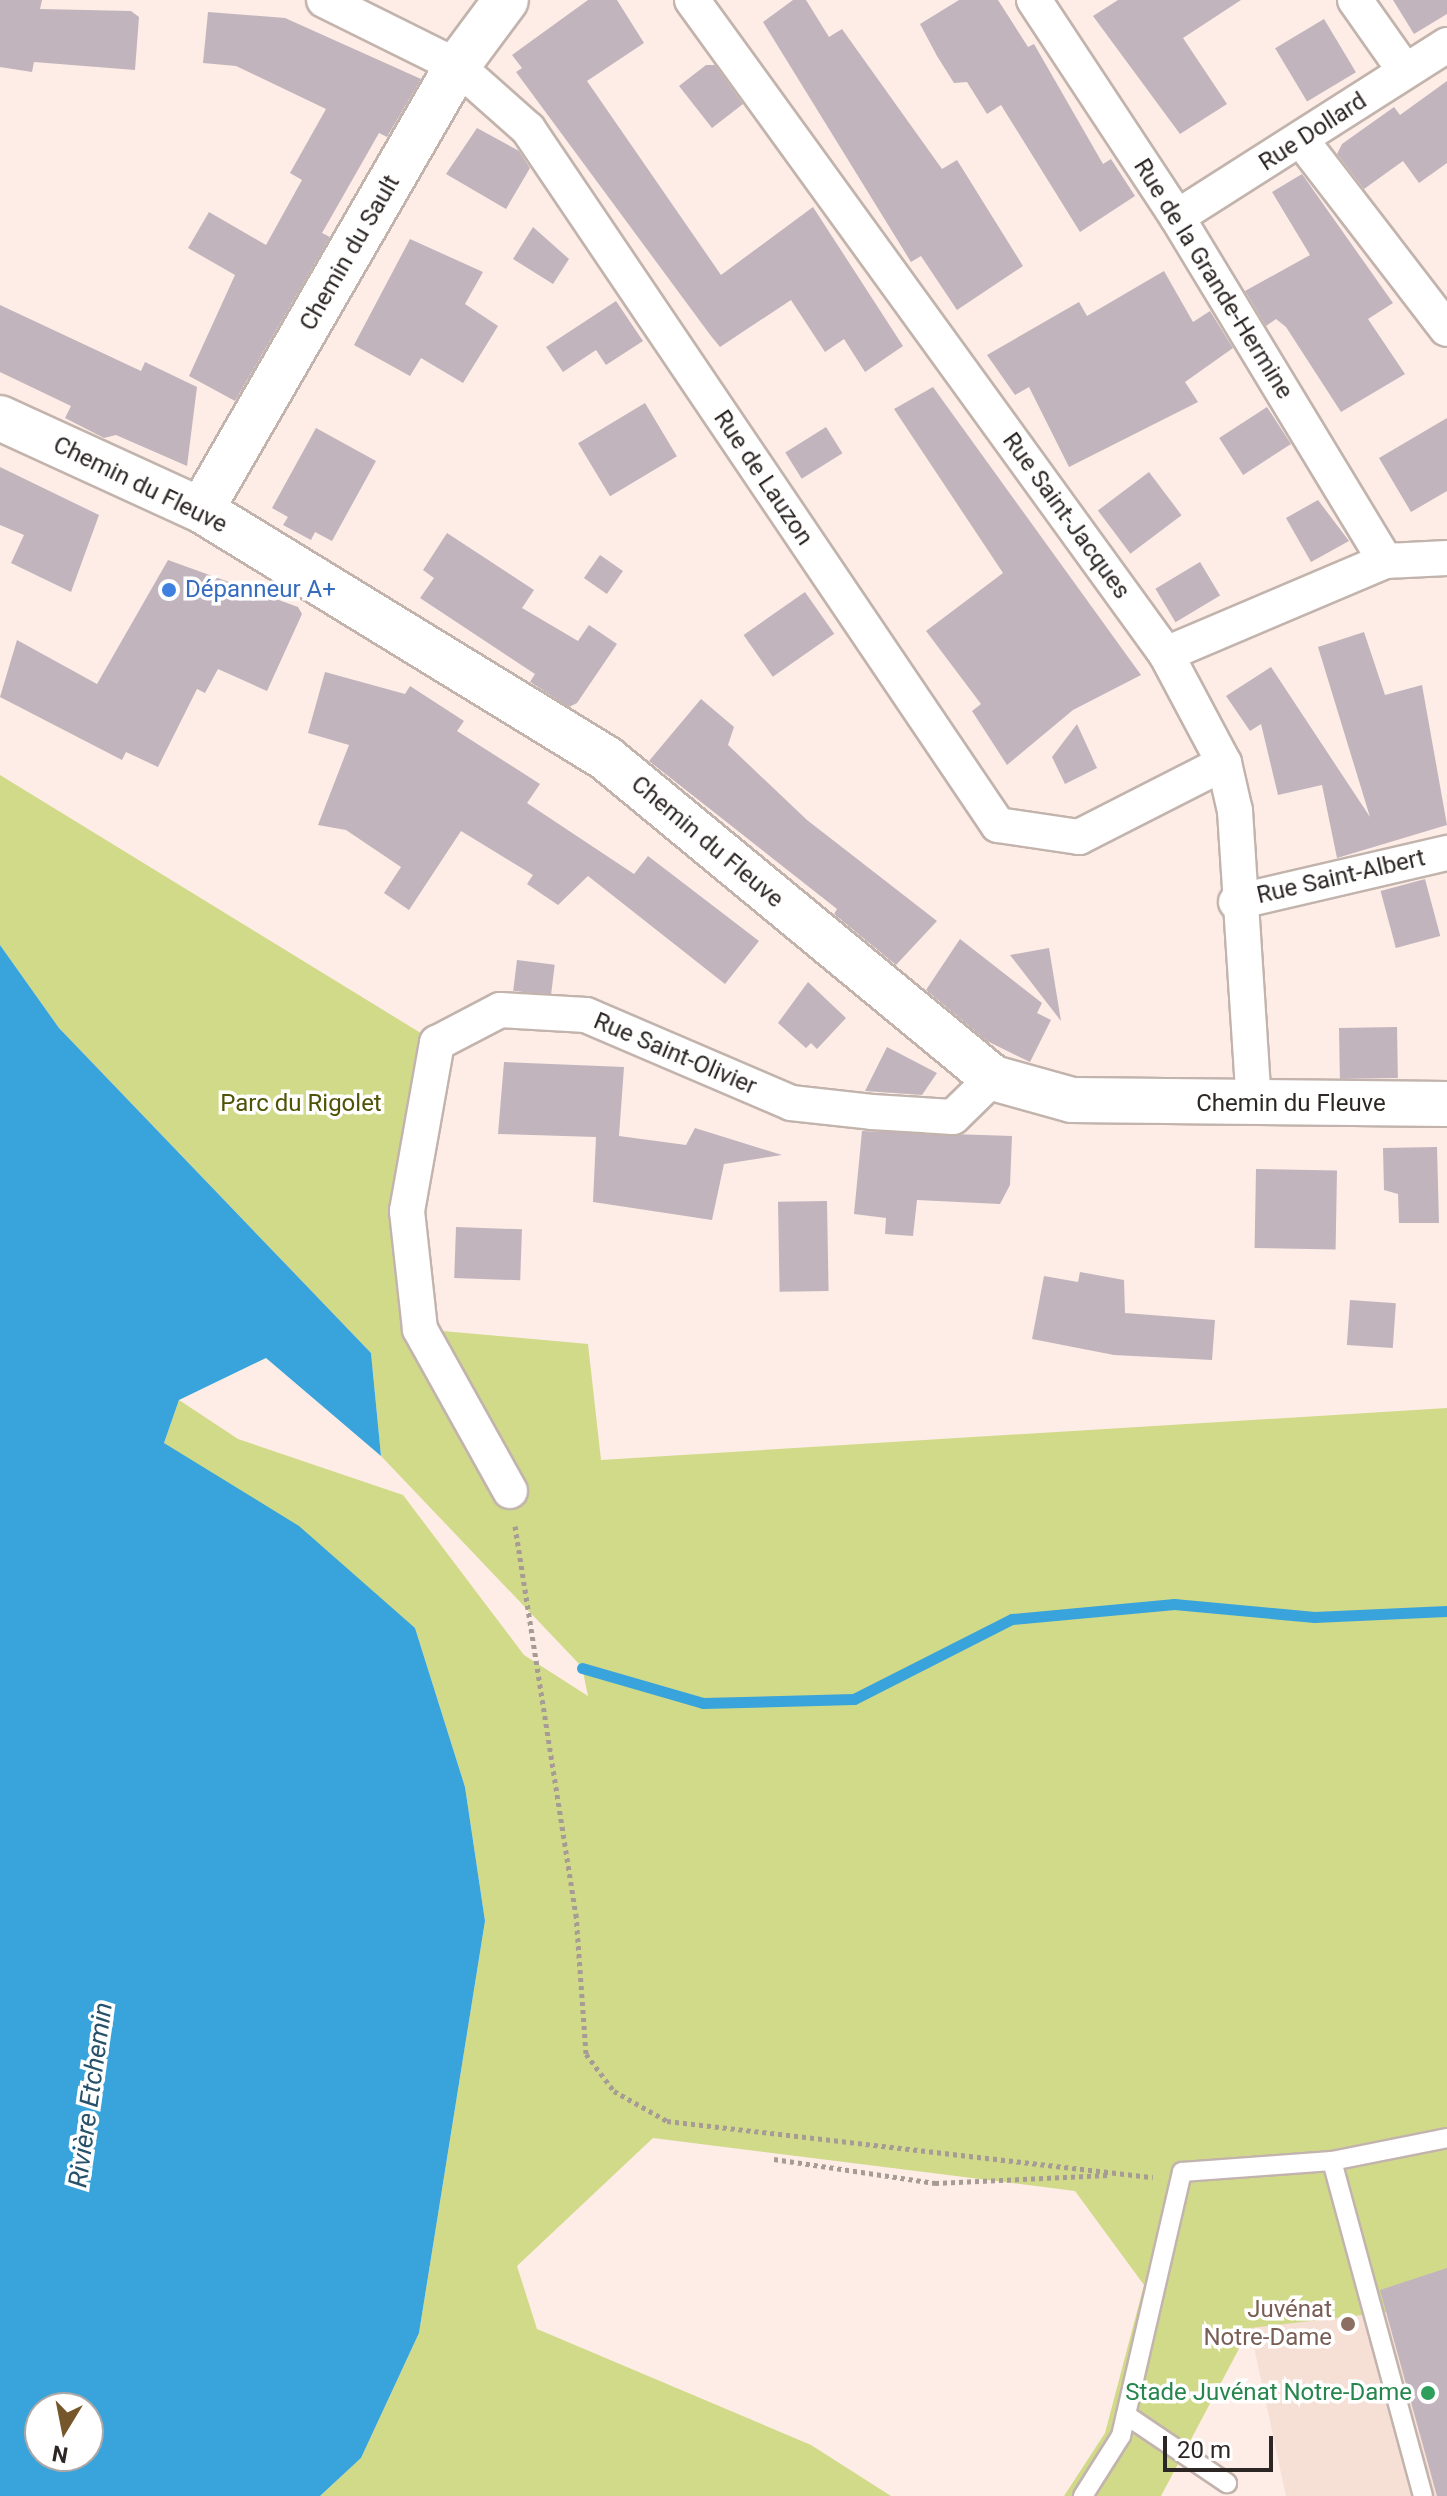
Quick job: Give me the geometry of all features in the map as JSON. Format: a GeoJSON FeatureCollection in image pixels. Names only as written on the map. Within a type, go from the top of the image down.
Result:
{"type":"FeatureCollection","features":[{"type":"Feature","properties":{"kind":"street","name":"Rue de Lauzon"},"geometry":{"type":"LineString","coordinates":[[324,0],[457,66],[528,129],[998,825],[1079,837],[1224,763]]}},
{"type":"Feature","properties":{"kind":"street","name":"Chemin du Sault"},"geometry":{"type":"LineString","coordinates":[[201,510],[457,66],[506,0]]}},
{"type":"Feature","properties":{"kind":"street","name":"Rue Saint-Jacques"},"geometry":{"type":"LineString","coordinates":[[692,0],[1166,654],[1224,763],[1235,811],[1236,902],[1254,1105]]}},
{"type":"Feature","properties":{"kind":"street","name":"Rue de la Grande-Hermine"},"geometry":{"type":"LineString","coordinates":[[1034,0],[1177,217],[1385,561]]}},
{"type":"Feature","properties":{"kind":"street"},"geometry":{"type":"LineString","coordinates":[[1355,0],[1405,71]]}},
{"type":"Feature","properties":{"kind":"street","name":"Rue Dollard"},"geometry":{"type":"LineString","coordinates":[[1177,217],[1302,141],[1447,45]]}},
{"type":"Feature","properties":{"kind":"street"},"geometry":{"type":"LineString","coordinates":[[1302,141],[1447,329]]}},
{"type":"Feature","properties":{"kind":"street","name":"Chemin du Fleuve"},"geometry":{"type":"LineString","coordinates":[[0,418],[201,510],[607,759],[993,1078],[1072,1100],[1254,1105],[1447,1104]]}},
{"type":"Feature","properties":{"kind":"street"},"geometry":{"type":"LineString","coordinates":[[1166,654],[1385,561],[1447,558]]}},
{"type":"Feature","properties":{"kind":"street","name":"Rue Saint-Albert"},"geometry":{"type":"LineString","coordinates":[[1236,902],[1447,853]]}},
{"type":"Feature","properties":{"kind":"street","name":"Rue Saint-Olivier"},"geometry":{"type":"LineString","coordinates":[[510,1491],[420,1329],[407,1211],[437,1043],[500,1010],[586,1015],[791,1103],[872,1112],[953,1117],[993,1078]]}},
{"type":"Feature","properties":{"kind":"lane"},"geometry":{"type":"LineString","coordinates":[[1083,2496],[1126,2415],[1182,2176],[1332,2161],[1447,2138]]}},
{"type":"Feature","properties":{"kind":"lane"},"geometry":{"type":"LineString","coordinates":[[1332,2161],[1423,2496]]}},
{"type":"Feature","properties":{"kind":"lane"},"geometry":{"type":"LineString","coordinates":[[1126,2415],[1227,2483]]}},
{"type":"Feature","properties":{"kind":"path"},"geometry":{"type":"LineString","coordinates":[[518,1541],[576,1914],[586,2054],[614,2091],[667,2121],[1130,2174],[1182,2176]]}},
{"type":"Feature","properties":{"kind":"path"},"geometry":{"type":"LineString","coordinates":[[774,2159],[935,2183],[1130,2174]]}},
{"type":"Feature","properties":{"kind":"shaded area","name":"Juvénat Notre-Dame"},"geometry":{"type":"Polygon","coordinates":[[[1447,2107],[1447,2496],[1286,2496],[1212,2151],[1447,2107]]]}},
{"type":"Feature","properties":{"kind":"green space","name":"Parc du Rigolet"},"geometry":{"type":"Polygon","coordinates":[[[0,775],[437,1043],[407,1211],[420,1329],[588,1344],[601,1460],[1447,1408],[1447,2305],[1250,2328],[1161,2496],[1064,2496],[1105,2433],[1144,2285],[1075,2191],[653,2138],[517,2266],[537,2329],[811,2445],[891,2496],[320,2496],[361,2458],[419,2333],[485,1921],[465,1787],[415,1628],[164,1443],[179,1400],[238,1439],[403,1495],[524,1655],[588,1696],[582,1667],[381,1456],[371,1353],[59,1028],[0,945],[0,775]]]}},
{"type":"Feature","properties":{"kind":"water","name":"Rivière Etchemin"},"geometry":{"type":"Polygon","coordinates":[[[0,945],[59,1028],[371,1353],[381,1456],[266,1358],[179,1400],[164,1443],[299,1526],[415,1628],[465,1787],[485,1921],[419,2333],[361,2458],[320,2496],[0,2496],[0,945]]]}},
{"type":"Feature","properties":{"kind":"building"},"geometry":{"type":"Polygon","coordinates":[[[0,0],[42,0],[40,9],[131,11],[139,17],[135,70],[34,62],[32,72],[0,67],[0,0]]]}},
{"type":"Feature","properties":{"kind":"building"},"geometry":{"type":"Polygon","coordinates":[[[588,0],[617,0],[644,43],[587,81],[721,275],[813,207],[903,346],[865,372],[844,339],[825,352],[791,300],[720,347],[516,72],[522,68],[512,55],[588,0]]]}},
{"type":"Feature","properties":{"kind":"building"},"geometry":{"type":"Polygon","coordinates":[[[793,0],[806,0],[829,37],[842,29],[942,169],[957,160],[1023,266],[957,310],[921,256],[911,262],[763,22],[793,0]]]}},
{"type":"Feature","properties":{"kind":"building"},"geometry":{"type":"Polygon","coordinates":[[[959,0],[998,0],[1028,47],[1034,44],[1103,164],[1111,159],[1135,196],[1080,232],[1001,105],[987,114],[967,82],[954,83],[920,24],[959,0]]]}},
{"type":"Feature","properties":{"kind":"building"},"geometry":{"type":"Polygon","coordinates":[[[1118,0],[1241,0],[1183,38],[1227,104],[1180,134],[1093,16],[1118,0]]]}},
{"type":"Feature","properties":{"kind":"building"},"geometry":{"type":"Polygon","coordinates":[[[1393,0],[1447,0],[1447,14],[1414,34],[1393,0]]]}},
{"type":"Feature","properties":{"kind":"building"},"geometry":{"type":"Polygon","coordinates":[[[208,12],[285,18],[421,79],[387,137],[379,133],[322,233],[330,237],[235,401],[189,376],[235,275],[188,248],[209,212],[266,245],[302,180],[290,173],[326,109],[236,66],[203,63],[208,12]]]}},
{"type":"Feature","properties":{"kind":"building"},"geometry":{"type":"Polygon","coordinates":[[[1324,19],[1356,72],[1307,102],[1275,48],[1324,19]]]}},
{"type":"Feature","properties":{"kind":"building"},"geometry":{"type":"Polygon","coordinates":[[[706,65],[715,65],[743,104],[712,128],[679,86],[706,65]]]}},
{"type":"Feature","properties":{"kind":"building"},"geometry":{"type":"Polygon","coordinates":[[[1447,81],[1447,163],[1419,183],[1403,161],[1364,189],[1337,154],[1342,144],[1394,107],[1400,115],[1447,81]]]}},
{"type":"Feature","properties":{"kind":"building"},"geometry":{"type":"Polygon","coordinates":[[[477,128],[519,151],[530,168],[506,209],[446,174],[477,128]]]}},
{"type":"Feature","properties":{"kind":"building"},"geometry":{"type":"Polygon","coordinates":[[[1302,174],[1393,303],[1368,319],[1405,374],[1341,412],[1286,327],[1276,319],[1266,326],[1245,291],[1310,255],[1272,192],[1302,174]]]}},
{"type":"Feature","properties":{"kind":"building"},"geometry":{"type":"Polygon","coordinates":[[[533,227],[569,259],[553,284],[513,259],[533,227]]]}},
{"type":"Feature","properties":{"kind":"building"},"geometry":{"type":"Polygon","coordinates":[[[410,239],[483,272],[465,304],[498,326],[463,383],[421,358],[410,376],[354,345],[410,239]]]}},
{"type":"Feature","properties":{"kind":"building"},"geometry":{"type":"Polygon","coordinates":[[[1164,271],[1193,322],[1210,311],[1233,348],[1185,382],[1198,402],[1069,467],[1029,387],[1015,395],[987,355],[1079,302],[1087,316],[1164,271]]]}},
{"type":"Feature","properties":{"kind":"building"},"geometry":{"type":"Polygon","coordinates":[[[616,301],[643,341],[606,365],[596,350],[563,372],[546,347],[616,301]]]}},
{"type":"Feature","properties":{"kind":"building"},"geometry":{"type":"Polygon","coordinates":[[[0,305],[141,371],[145,362],[197,387],[187,466],[116,435],[104,438],[65,418],[71,406],[0,372],[0,305]]]}},
{"type":"Feature","properties":{"kind":"building"},"geometry":{"type":"Polygon","coordinates":[[[933,387],[1141,675],[1073,710],[1007,765],[972,711],[981,704],[926,631],[1003,573],[894,409],[933,387]]]}},
{"type":"Feature","properties":{"kind":"building"},"geometry":{"type":"Polygon","coordinates":[[[645,403],[677,456],[610,496],[578,443],[645,403]]]}},
{"type":"Feature","properties":{"kind":"building"},"geometry":{"type":"Polygon","coordinates":[[[1267,407],[1291,444],[1243,475],[1219,438],[1267,407]]]}},
{"type":"Feature","properties":{"kind":"building"},"geometry":{"type":"Polygon","coordinates":[[[1447,418],[1447,491],[1411,512],[1379,458],[1447,418]]]}},
{"type":"Feature","properties":{"kind":"building"},"geometry":{"type":"Polygon","coordinates":[[[826,427],[842,453],[802,479],[785,452],[826,427]]]}},
{"type":"Feature","properties":{"kind":"building"},"geometry":{"type":"Polygon","coordinates":[[[316,428],[376,461],[332,541],[315,532],[311,540],[283,525],[288,517],[272,508],[316,428]]]}},
{"type":"Feature","properties":{"kind":"building"},"geometry":{"type":"Polygon","coordinates":[[[0,467],[99,515],[71,592],[11,563],[24,535],[0,525],[0,467]]]}},
{"type":"Feature","properties":{"kind":"building"},"geometry":{"type":"Polygon","coordinates":[[[1149,472],[1181,515],[1130,554],[1098,511],[1149,472]]]}},
{"type":"Feature","properties":{"kind":"building"},"geometry":{"type":"Polygon","coordinates":[[[1318,500],[1349,541],[1311,562],[1286,518],[1318,500]]]}},
{"type":"Feature","properties":{"kind":"building"},"geometry":{"type":"Polygon","coordinates":[[[447,533],[534,590],[522,608],[578,641],[589,625],[617,644],[577,703],[569,707],[530,682],[535,674],[420,598],[434,578],[423,570],[447,533]]]}},
{"type":"Feature","properties":{"kind":"building"},"geometry":{"type":"Polygon","coordinates":[[[600,555],[623,571],[607,594],[584,578],[600,555]]]}},
{"type":"Feature","properties":{"kind":"building"},"geometry":{"type":"Polygon","coordinates":[[[168,560],[298,607],[302,614],[267,691],[218,669],[205,693],[197,689],[158,767],[126,752],[122,760],[0,697],[17,640],[97,684],[168,560]]]}},
{"type":"Feature","properties":{"kind":"building"},"geometry":{"type":"Polygon","coordinates":[[[1200,562],[1220,595],[1176,622],[1155,589],[1200,562]]]}},
{"type":"Feature","properties":{"kind":"building"},"geometry":{"type":"Polygon","coordinates":[[[805,592],[834,634],[773,677],[744,635],[805,592]]]}},
{"type":"Feature","properties":{"kind":"building"},"geometry":{"type":"Polygon","coordinates":[[[1364,632],[1385,695],[1422,685],[1447,825],[1337,858],[1322,785],[1278,795],[1261,724],[1250,731],[1226,696],[1271,667],[1370,817],[1318,647],[1364,632]]]}},
{"type":"Feature","properties":{"kind":"building"},"geometry":{"type":"Polygon","coordinates":[[[325,672],[405,694],[410,686],[464,721],[457,731],[540,784],[527,803],[634,874],[648,856],[759,941],[725,984],[588,876],[558,905],[527,884],[533,875],[461,831],[409,910],[384,893],[401,867],[346,830],[318,825],[349,745],[308,733],[325,672]]]}},
{"type":"Feature","properties":{"kind":"building"},"geometry":{"type":"Polygon","coordinates":[[[701,699],[734,727],[728,745],[807,820],[937,921],[896,965],[834,914],[837,909],[649,761],[701,699]]]}},
{"type":"Feature","properties":{"kind":"building"},"geometry":{"type":"Polygon","coordinates":[[[1077,724],[1097,768],[1065,784],[1052,757],[1077,724]]]}},
{"type":"Feature","properties":{"kind":"building"},"geometry":{"type":"Polygon","coordinates":[[[1425,879],[1440,936],[1396,948],[1381,891],[1425,879]]]}},
{"type":"Feature","properties":{"kind":"building"},"geometry":{"type":"Polygon","coordinates":[[[960,939],[1042,1003],[1037,1013],[1051,1020],[1030,1062],[987,1041],[926,990],[960,939]]]}},
{"type":"Feature","properties":{"kind":"building"},"geometry":{"type":"Polygon","coordinates":[[[1049,948],[1061,1021],[1010,955],[1049,948]]]}},
{"type":"Feature","properties":{"kind":"building"},"geometry":{"type":"Polygon","coordinates":[[[517,960],[555,965],[551,995],[513,991],[517,960]]]}},
{"type":"Feature","properties":{"kind":"building"},"geometry":{"type":"Polygon","coordinates":[[[808,982],[846,1018],[817,1049],[811,1043],[806,1048],[778,1023],[808,982]]]}},
{"type":"Feature","properties":{"kind":"building"},"geometry":{"type":"Polygon","coordinates":[[[1397,1027],[1398,1078],[1340,1079],[1339,1028],[1397,1027]]]}},
{"type":"Feature","properties":{"kind":"building"},"geometry":{"type":"Polygon","coordinates":[[[887,1047],[937,1073],[922,1095],[865,1091],[887,1047]]]}},
{"type":"Feature","properties":{"kind":"building"},"geometry":{"type":"Polygon","coordinates":[[[504,1062],[624,1067],[619,1136],[686,1145],[695,1128],[782,1155],[724,1164],[712,1220],[593,1202],[596,1137],[498,1134],[504,1062]]]}},
{"type":"Feature","properties":{"kind":"building"},"geometry":{"type":"Polygon","coordinates":[[[862,1131],[1012,1136],[1010,1185],[1000,1204],[917,1200],[913,1236],[885,1234],[886,1218],[854,1214],[862,1131]]]}},
{"type":"Feature","properties":{"kind":"building"},"geometry":{"type":"Polygon","coordinates":[[[1437,1147],[1439,1223],[1399,1223],[1398,1194],[1384,1190],[1383,1148],[1437,1147]]]}},
{"type":"Feature","properties":{"kind":"building"},"geometry":{"type":"Polygon","coordinates":[[[1256,1169],[1337,1170],[1336,1249],[1255,1248],[1256,1169]]]}},
{"type":"Feature","properties":{"kind":"building"},"geometry":{"type":"Polygon","coordinates":[[[827,1201],[829,1291],[780,1292],[778,1202],[827,1201]]]}},
{"type":"Feature","properties":{"kind":"building"},"geometry":{"type":"Polygon","coordinates":[[[456,1227],[522,1229],[520,1280],[454,1278],[456,1227]]]}},
{"type":"Feature","properties":{"kind":"building"},"geometry":{"type":"Polygon","coordinates":[[[1080,1272],[1124,1280],[1125,1313],[1215,1320],[1212,1360],[1114,1355],[1032,1339],[1044,1276],[1078,1282],[1080,1272]]]}},
{"type":"Feature","properties":{"kind":"building"},"geometry":{"type":"Polygon","coordinates":[[[1350,1300],[1396,1303],[1393,1348],[1347,1345],[1350,1300]]]}},
{"type":"Feature","properties":{"kind":"building","name":"Stade Juvénat Notre-Dame"},"geometry":{"type":"Polygon","coordinates":[[[1447,2268],[1447,2496],[1437,2496],[1380,2290],[1447,2268]]]}},
{"type":"Feature","properties":{"kind":"waterway"},"geometry":{"type":"LineString","coordinates":[[582,1668],[703,1703],[854,1699],[1012,1619],[1174,1604],[1314,1617],[1447,1611]]}},
{"type":"Feature","properties":{"kind":"place","name":"Dépanneur A+"},"geometry":{"type":"Point","coordinates":[169,590]}},
{"type":"Feature","properties":{"kind":"place","name":"Juvénat Notre-Dame"},"geometry":{"type":"Point","coordinates":[1348,2324]}},
{"type":"Feature","properties":{"kind":"place","name":"Stade Juvénat Notre-Dame"},"geometry":{"type":"Point","coordinates":[1428,2393]}}]}
